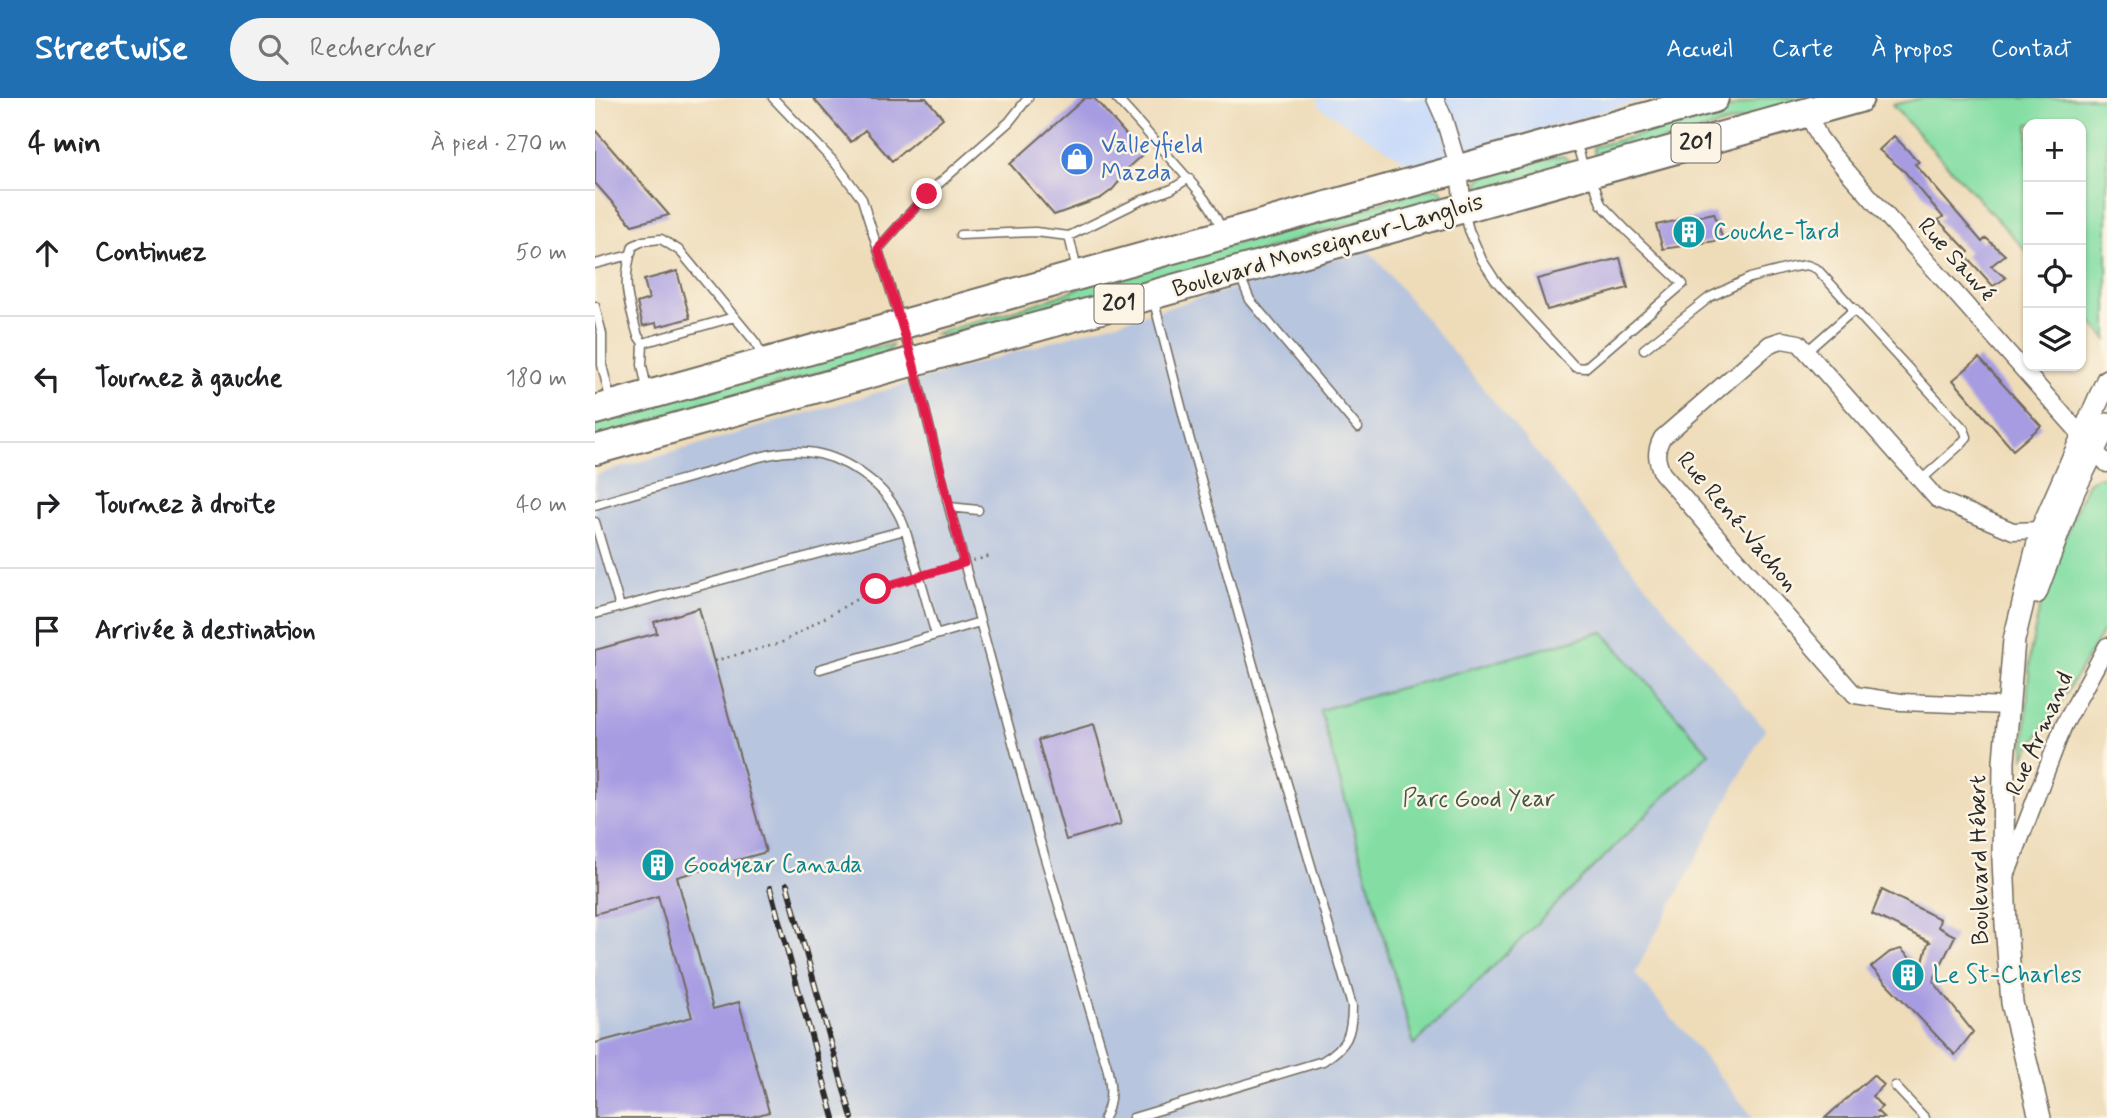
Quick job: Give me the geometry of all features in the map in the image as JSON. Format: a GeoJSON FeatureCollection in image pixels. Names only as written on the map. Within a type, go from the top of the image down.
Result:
{"type":"FeatureCollection","features":[{"type":"Feature","properties":{"kind":"highway","name":"Boulevard Monseigneur-Langlois"},"geometry":{"type":"LineString","coordinates":[[603,407],[1714,98]]}},
{"type":"Feature","properties":{"kind":"highway","name":"Boulevard Monseigneur-Langlois"},"geometry":{"type":"LineString","coordinates":[[595,450],[1859,98]]}},
{"type":"Feature","properties":{"kind":"main road","name":"Boulevard Hébert"},"geometry":{"type":"LineString","coordinates":[[2040,1118],[2012,1003],[2004,882],[2004,761],[2014,640],[2041,530],[2094,449],[2107,380]]}},
{"type":"Feature","properties":{"kind":"main road","name":"Boulevard Hébert"},"geometry":{"type":"LineString","coordinates":[[2014,640],[2041,584],[2074,491],[2107,424]]}},
{"type":"Feature","properties":{"kind":"street"},"geometry":{"type":"LineString","coordinates":[[1434,98],[1443,116],[1459,169],[1463,209]]}},
{"type":"Feature","properties":{"kind":"street","name":"Rue Sauvé"},"geometry":{"type":"LineString","coordinates":[[1807,113],[1831,153],[2094,449]]}},
{"type":"Feature","properties":{"kind":"street","name":"Rue René-Vachon"},"geometry":{"type":"LineString","coordinates":[[1807,351],[1799,343],[1782,340],[1770,344],[1662,438],[1657,447],[1656,460],[1662,473],[1855,695],[1902,702],[2009,706]]}},
{"type":"Feature","properties":{"kind":"street"},"geometry":{"type":"LineString","coordinates":[[1807,351],[1937,499],[2013,531],[2035,553]]}},
{"type":"Feature","properties":{"kind":"street"},"geometry":{"type":"LineString","coordinates":[[2013,531],[2041,530]]}},
{"type":"Feature","properties":{"kind":"street","name":"Rue Armand"},"geometry":{"type":"LineString","coordinates":[[2004,882],[2063,727],[2107,646]]}},
{"type":"Feature","properties":{"kind":"lane"},"geometry":{"type":"LineString","coordinates":[[773,98],[837,164],[862,199],[903,324],[949,507],[1039,838],[1107,1067],[1111,1091],[1104,1118]]}},
{"type":"Feature","properties":{"kind":"lane"},"geometry":{"type":"LineString","coordinates":[[878,249],[927,194],[1009,122],[1028,98]]}},
{"type":"Feature","properties":{"kind":"lane"},"geometry":{"type":"LineString","coordinates":[[1117,98],[1189,178],[1215,214],[1223,235]]}},
{"type":"Feature","properties":{"kind":"lane"},"geometry":{"type":"LineString","coordinates":[[1463,209],[1482,260],[1495,280],[1576,367],[1585,368],[1683,284],[1601,204],[1596,189],[1585,175],[1575,137]]}},
{"type":"Feature","properties":{"kind":"lane"},"geometry":{"type":"LineString","coordinates":[[960,235],[1035,232],[1069,236],[1189,178]]}},
{"type":"Feature","properties":{"kind":"lane"},"geometry":{"type":"LineString","coordinates":[[1069,236],[1078,276]]}},
{"type":"Feature","properties":{"kind":"lane"},"geometry":{"type":"LineString","coordinates":[[649,395],[642,365],[643,343],[638,336],[625,286],[633,246],[643,241],[661,239],[680,251],[759,348],[764,362]]}},
{"type":"Feature","properties":{"kind":"lane"},"geometry":{"type":"LineString","coordinates":[[595,264],[630,255]]}},
{"type":"Feature","properties":{"kind":"lane"},"geometry":{"type":"LineString","coordinates":[[1644,349],[1710,297],[1751,278],[1807,265],[1817,269],[1964,429],[1967,437],[1921,480]]}},
{"type":"Feature","properties":{"kind":"lane"},"geometry":{"type":"LineString","coordinates":[[1239,271],[1250,300],[1358,428]]}},
{"type":"Feature","properties":{"kind":"lane"},"geometry":{"type":"LineString","coordinates":[[1133,1118],[1323,1062],[1339,1051],[1348,1038],[1352,1024],[1352,1006],[1189,437],[1153,295]]}},
{"type":"Feature","properties":{"kind":"lane"},"geometry":{"type":"LineString","coordinates":[[595,306],[603,407]]}},
{"type":"Feature","properties":{"kind":"lane"},"geometry":{"type":"LineString","coordinates":[[1807,351],[1854,309]]}},
{"type":"Feature","properties":{"kind":"lane"},"geometry":{"type":"LineString","coordinates":[[643,343],[734,317]]}},
{"type":"Feature","properties":{"kind":"lane"},"geometry":{"type":"LineString","coordinates":[[595,505],[780,453],[809,452],[841,462],[867,478],[889,499],[898,512],[936,635]]}},
{"type":"Feature","properties":{"kind":"lane"},"geometry":{"type":"LineString","coordinates":[[949,507],[978,510]]}},
{"type":"Feature","properties":{"kind":"lane"},"geometry":{"type":"LineString","coordinates":[[595,522],[620,607]]}},
{"type":"Feature","properties":{"kind":"lane"},"geometry":{"type":"LineString","coordinates":[[595,614],[905,530]]}},
{"type":"Feature","properties":{"kind":"lane"},"geometry":{"type":"LineString","coordinates":[[820,669],[980,622]]}},
{"type":"Feature","properties":{"kind":"lane"},"geometry":{"type":"LineString","coordinates":[[1895,1086],[1925,1118]]}},
{"type":"Feature","properties":{"kind":"path"},"geometry":{"type":"LineString","coordinates":[[714,661],[788,640],[864,595],[890,584],[990,556]]}},
{"type":"Feature","properties":{"kind":"shaded area"},"geometry":{"type":"Polygon","coordinates":[[[1317,98],[1649,98],[1414,167],[1318,106],[1317,98]]]}},
{"type":"Feature","properties":{"kind":"shaded area"},"geometry":{"type":"Polygon","coordinates":[[[1368,249],[1765,729],[1635,973],[1754,1118],[595,1118],[595,475],[1368,249]]]}},
{"type":"Feature","properties":{"kind":"green space"},"geometry":{"type":"Polygon","coordinates":[[[1759,98],[1820,98],[1596,159],[1593,147],[1699,119],[1759,98]]]}},
{"type":"Feature","properties":{"kind":"green space"},"geometry":{"type":"Polygon","coordinates":[[[1921,98],[2107,98],[2107,340],[2086,317],[2086,119],[2023,119],[2023,248],[1892,105],[1921,98]]]}},
{"type":"Feature","properties":{"kind":"green space"},"geometry":{"type":"Polygon","coordinates":[[[1564,156],[1568,161],[1565,168],[1481,189],[1478,187],[1483,177],[1564,156]]]}},
{"type":"Feature","properties":{"kind":"green space"},"geometry":{"type":"Polygon","coordinates":[[[1433,188],[1442,190],[1443,196],[1303,237],[1265,251],[989,330],[943,336],[935,334],[1051,299],[1084,286],[1433,188]]]}},
{"type":"Feature","properties":{"kind":"green space"},"geometry":{"type":"Polygon","coordinates":[[[892,345],[889,351],[874,358],[595,439],[595,420],[847,351],[892,345]]]}},
{"type":"Feature","properties":{"kind":"green space"},"geometry":{"type":"Polygon","coordinates":[[[2097,477],[2107,479],[2107,625],[2024,757],[2030,653],[2039,611],[2087,484],[2097,477]]]}},
{"type":"Feature","properties":{"kind":"green space","name":"Parc Good Year"},"geometry":{"type":"Polygon","coordinates":[[[1603,632],[1709,753],[1414,1045],[1320,710],[1603,632]]]}},
{"type":"Feature","properties":{"kind":"building"},"geometry":{"type":"Polygon","coordinates":[[[813,98],[926,98],[943,118],[892,161],[865,130],[851,142],[813,98]]]}},
{"type":"Feature","properties":{"kind":"building","name":"Valleyfield Mazda"},"geometry":{"type":"Polygon","coordinates":[[[1085,98],[1094,98],[1143,154],[1122,173],[1125,175],[1112,190],[1101,198],[1054,215],[1010,164],[1085,98]]]}},
{"type":"Feature","properties":{"kind":"building"},"geometry":{"type":"Polygon","coordinates":[[[595,130],[669,215],[632,225],[595,183],[595,130]]]}},
{"type":"Feature","properties":{"kind":"building"},"geometry":{"type":"Polygon","coordinates":[[[1894,136],[1919,162],[1915,164],[1982,242],[1986,238],[2005,255],[1991,266],[2006,278],[1993,286],[1965,255],[1969,252],[1938,220],[1943,217],[1905,172],[1879,150],[1894,136]]]}},
{"type":"Feature","properties":{"kind":"building","name":"Couche-Tard"},"geometry":{"type":"Polygon","coordinates":[[[1714,213],[1723,240],[1663,249],[1656,225],[1714,213]]]}},
{"type":"Feature","properties":{"kind":"building"},"geometry":{"type":"Polygon","coordinates":[[[1620,258],[1628,288],[1547,310],[1537,279],[1620,258]]]}},
{"type":"Feature","properties":{"kind":"building"},"geometry":{"type":"Polygon","coordinates":[[[677,271],[690,318],[657,327],[656,323],[643,326],[637,303],[649,299],[644,280],[677,271]]]}},
{"type":"Feature","properties":{"kind":"building"},"geometry":{"type":"Polygon","coordinates":[[[1979,358],[2041,426],[2013,450],[1953,380],[1979,358]]]}},
{"type":"Feature","properties":{"kind":"building","name":"Goodyear Canada"},"geometry":{"type":"Polygon","coordinates":[[[699,608],[766,852],[677,877],[713,1009],[739,1002],[769,1112],[748,1118],[595,1118],[595,1043],[692,1017],[658,896],[595,914],[595,650],[657,633],[654,622],[699,608]]]}},
{"type":"Feature","properties":{"kind":"building"},"geometry":{"type":"Polygon","coordinates":[[[1094,724],[1121,824],[1066,840],[1038,740],[1094,724]]]}},
{"type":"Feature","properties":{"kind":"building","name":"Le St-Charles"},"geometry":{"type":"Polygon","coordinates":[[[1882,890],[1940,919],[1938,927],[1955,936],[1933,981],[1973,1032],[1955,1055],[1871,967],[1890,952],[1901,949],[1921,969],[1930,942],[1872,914],[1882,890]]]}},
{"type":"Feature","properties":{"kind":"building"},"geometry":{"type":"Polygon","coordinates":[[[1873,1075],[1884,1085],[1872,1096],[1882,1107],[1877,1111],[1884,1118],[1825,1118],[1873,1075]]]}},
{"type":"Feature","properties":{"kind":"railway"},"geometry":{"type":"LineString","coordinates":[[787,885],[852,1118]]}},
{"type":"Feature","properties":{"kind":"railway"},"geometry":{"type":"LineString","coordinates":[[770,888],[834,1118]]}},
{"type":"Feature","properties":{"kind":"place","name":"Valleyfield Mazda"},"geometry":{"type":"Point","coordinates":[1077,159]}},
{"type":"Feature","properties":{"kind":"place","name":"Couche-Tard"},"geometry":{"type":"Point","coordinates":[1689,232]}},
{"type":"Feature","properties":{"kind":"place","name":"Goodyear Canada"},"geometry":{"type":"Point","coordinates":[658,865]}},
{"type":"Feature","properties":{"kind":"place","name":"Le St-Charles"},"geometry":{"type":"Point","coordinates":[1908,975]}},
{"type":"Feature","properties":{"kind":"route"},"geometry":{"type":"LineString","coordinates":[[876,589],[964,563],[913,362],[878,249],[927,194]]}}]}
